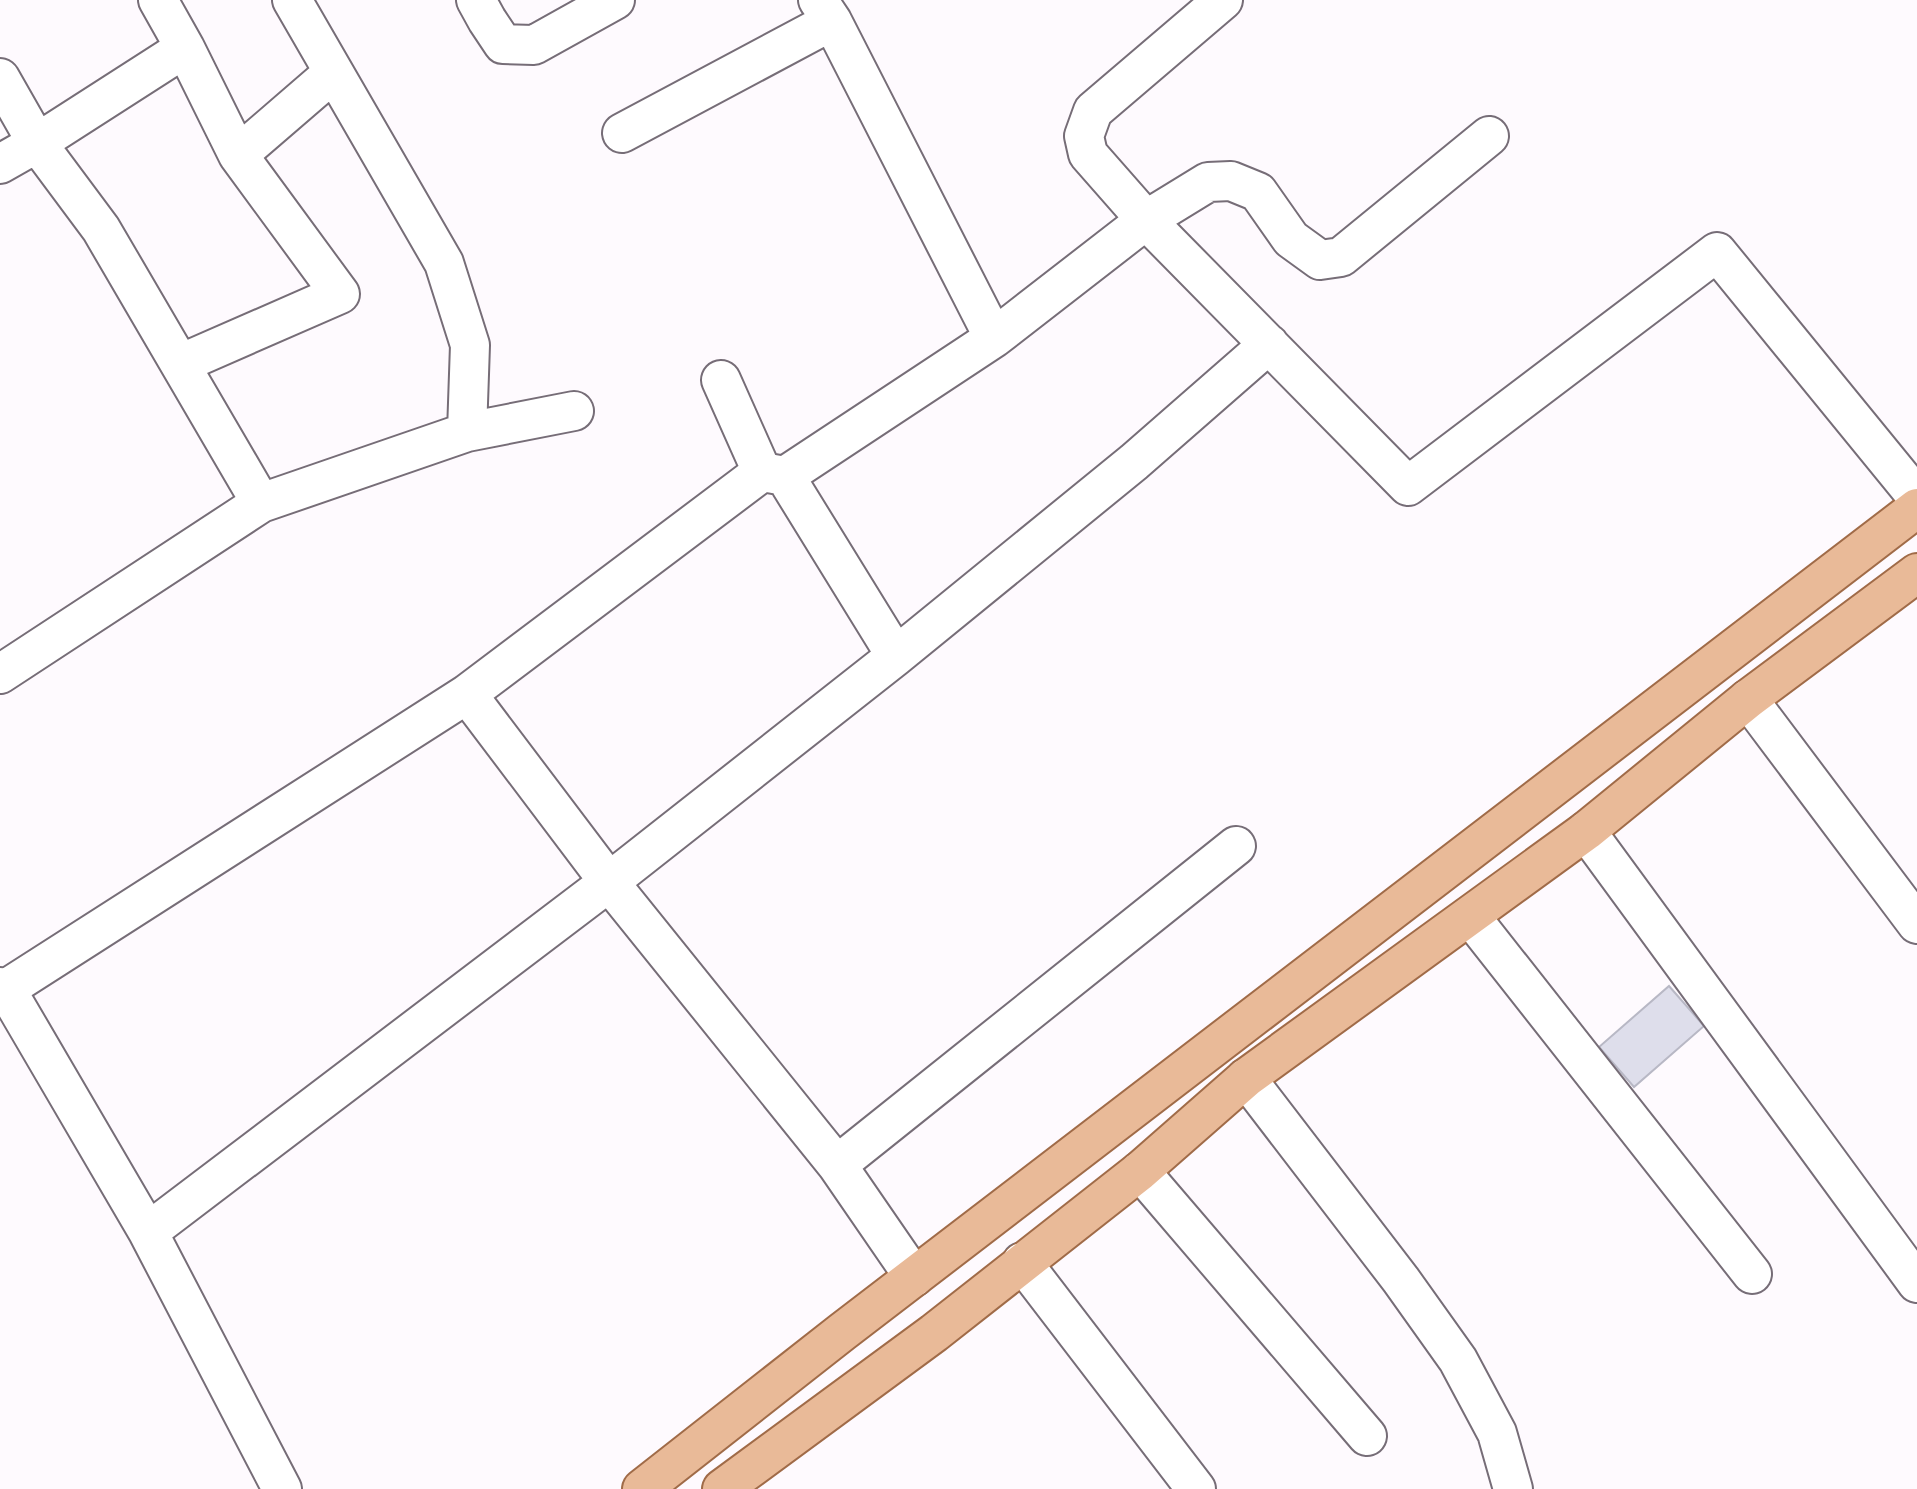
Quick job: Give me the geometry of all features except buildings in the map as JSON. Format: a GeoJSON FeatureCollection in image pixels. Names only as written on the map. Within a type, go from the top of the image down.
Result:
{"type":"FeatureCollection","features":[{"type":"Feature","properties":{"kind":"main road"},"geometry":{"type":"LineString","coordinates":[[642,1489],[1917,508]]}},
{"type":"Feature","properties":{"kind":"main road"},"geometry":{"type":"LineString","coordinates":[[722,1489],[934,1333],[1140,1171],[1246,1078],[1586,831],[1748,699],[1917,573]]}},
{"type":"Feature","properties":{"kind":"street"},"geometry":{"type":"LineString","coordinates":[[158,0],[186,48],[238,155],[340,294],[180,364]]}},
{"type":"Feature","properties":{"kind":"street"},"geometry":{"type":"LineString","coordinates":[[292,0],[444,262],[470,345],[467,432]]}},
{"type":"Feature","properties":{"kind":"street"},"geometry":{"type":"LineString","coordinates":[[476,0],[503,44],[534,45],[615,0]]}},
{"type":"Feature","properties":{"kind":"street"},"geometry":{"type":"LineString","coordinates":[[1223,0],[1093,111],[1084,136],[1088,154],[1146,220],[1408,486],[1717,252],[1917,497]]}},
{"type":"Feature","properties":{"kind":"street"},"geometry":{"type":"LineString","coordinates":[[622,133],[825,11],[994,338]]}},
{"type":"Feature","properties":{"kind":"street"},"geometry":{"type":"LineString","coordinates":[[0,164],[186,48]]}},
{"type":"Feature","properties":{"kind":"street"},"geometry":{"type":"LineString","coordinates":[[238,155],[333,73]]}},
{"type":"Feature","properties":{"kind":"street"},"geometry":{"type":"LineString","coordinates":[[0,78],[37,143],[101,229],[261,503]]}},
{"type":"Feature","properties":{"kind":"street"},"geometry":{"type":"LineString","coordinates":[[282,1489],[148,1232],[3,988],[467,694],[774,474],[994,338],[1146,220],[1208,182],[1231,181],[1258,192],[1291,239],[1320,260],[1341,257],[1489,136]]}},
{"type":"Feature","properties":{"kind":"street"},"geometry":{"type":"LineString","coordinates":[[148,1232],[609,882],[896,656],[1135,463],[1269,344]]}},
{"type":"Feature","properties":{"kind":"street"},"geometry":{"type":"LineString","coordinates":[[721,380],[774,474],[896,656]]}},
{"type":"Feature","properties":{"kind":"street"},"geometry":{"type":"LineString","coordinates":[[0,674],[261,503],[467,432],[574,411]]}},
{"type":"Feature","properties":{"kind":"street"},"geometry":{"type":"LineString","coordinates":[[467,694],[609,882],[837,1165],[914,1278]]}},
{"type":"Feature","properties":{"kind":"street"},"geometry":{"type":"LineString","coordinates":[[1748,699],[1917,924]]}},
{"type":"Feature","properties":{"kind":"street"},"geometry":{"type":"LineString","coordinates":[[1586,831],[1917,1283]]}},
{"type":"Feature","properties":{"kind":"street"},"geometry":{"type":"LineString","coordinates":[[837,1165],[1236,846]]}},
{"type":"Feature","properties":{"kind":"street"},"geometry":{"type":"LineString","coordinates":[[1470,916],[1752,1274]]}},
{"type":"Feature","properties":{"kind":"street"},"geometry":{"type":"LineString","coordinates":[[1246,1078],[1401,1280],[1458,1360],[1497,1433],[1514,1489]]}},
{"type":"Feature","properties":{"kind":"street"},"geometry":{"type":"LineString","coordinates":[[1140,1171],[1367,1436]]}},
{"type":"Feature","properties":{"kind":"street"},"geometry":{"type":"LineString","coordinates":[[1022,1262],[1196,1489]]}}]}
